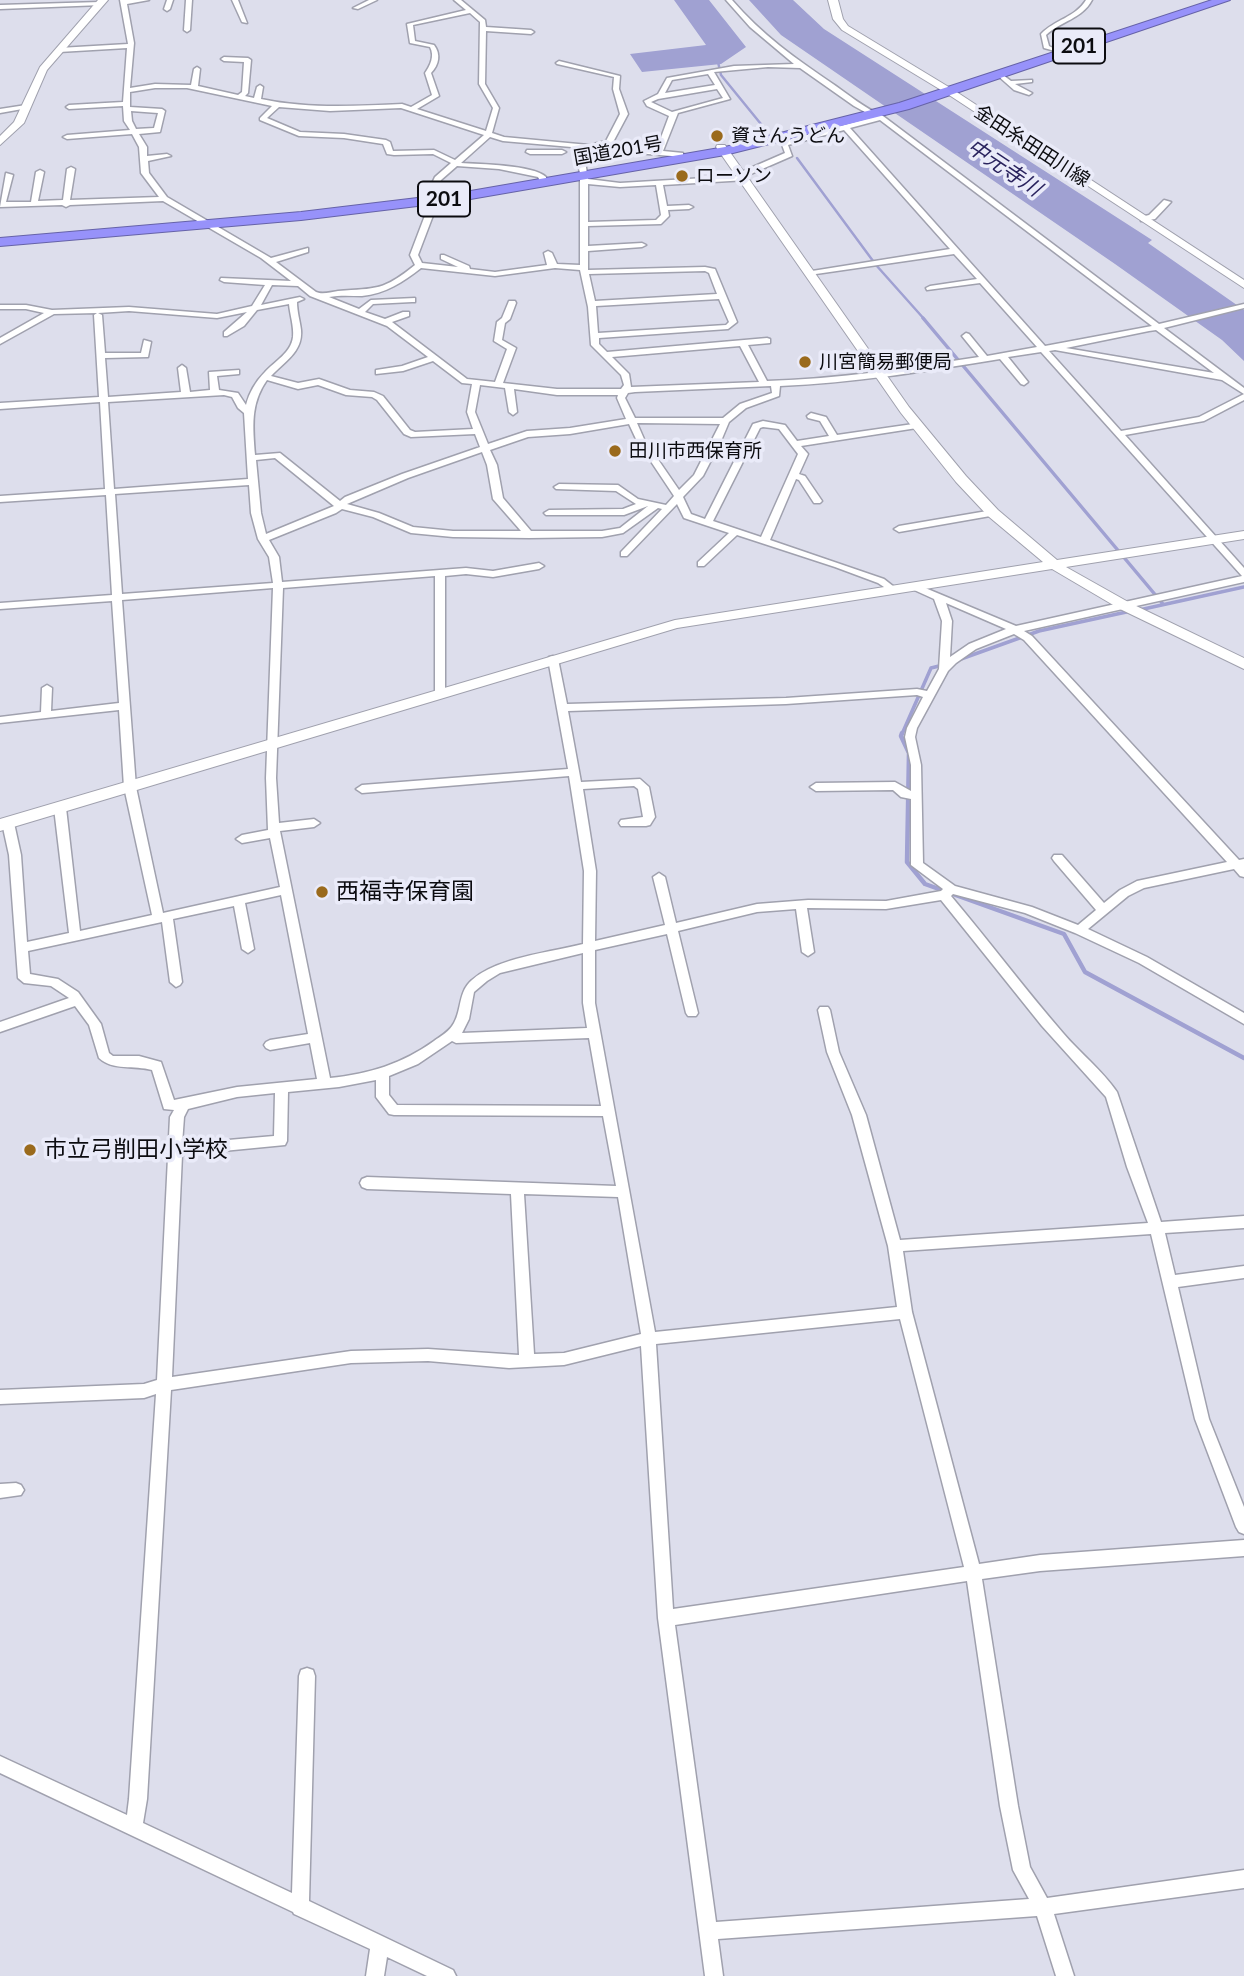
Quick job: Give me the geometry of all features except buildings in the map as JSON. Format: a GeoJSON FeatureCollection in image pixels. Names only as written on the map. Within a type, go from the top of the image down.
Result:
{"type":"FeatureCollection","features":[{"type":"Feature","properties":{"kind":"highway","name":"国道201号"},"geometry":{"type":"LineString","coordinates":[[200,221],[301,216],[446,199],[584,177],[723,149],[875,112],[1053,50],[1211,0]]}},
{"type":"Feature","properties":{"kind":"highway","name":"国道201号"},"geometry":{"type":"LineString","coordinates":[[939,91],[1004,78],[1224,0]]}},
{"type":"Feature","properties":{"kind":"highway","name":"国道201号"},"geometry":{"type":"LineString","coordinates":[[0,239],[386,202],[544,179],[584,177],[680,155],[723,149]]}},
{"type":"Feature","properties":{"kind":"street"},"geometry":{"type":"LineString","coordinates":[[146,0],[124,1],[130,46],[128,121],[141,143],[145,173],[164,200],[270,261],[317,296],[385,322],[418,343],[456,377],[476,384],[557,392],[625,391],[770,385],[883,375],[1056,347],[1244,306]]}},
{"type":"Feature","properties":{"kind":"street"},"geometry":{"type":"LineString","coordinates":[[167,9],[170,0]]}},
{"type":"Feature","properties":{"kind":"street"},"geometry":{"type":"LineString","coordinates":[[187,30],[189,0]]}},
{"type":"Feature","properties":{"kind":"street"},"geometry":{"type":"LineString","coordinates":[[235,0],[245,22]]}},
{"type":"Feature","properties":{"kind":"street"},"geometry":{"type":"LineString","coordinates":[[356,8],[374,0]]}},
{"type":"Feature","properties":{"kind":"street"},"geometry":{"type":"LineString","coordinates":[[432,192],[438,179],[488,135],[496,108],[482,84],[483,21],[457,0]]}},
{"type":"Feature","properties":{"kind":"street"},"geometry":{"type":"LineString","coordinates":[[729,0],[752,26],[801,66],[875,112],[1163,325],[1244,394],[1201,419],[1118,434]]}},
{"type":"Feature","properties":{"kind":"street","name":"金田糸田田川線"},"geometry":{"type":"LineString","coordinates":[[833,0],[838,19],[845,28],[1244,285]]}},
{"type":"Feature","properties":{"kind":"street"},"geometry":{"type":"LineString","coordinates":[[1053,50],[1046,47],[1043,35],[1055,24],[1082,13],[1089,0]]}},
{"type":"Feature","properties":{"kind":"street"},"geometry":{"type":"LineString","coordinates":[[0,7],[102,2]]}},
{"type":"Feature","properties":{"kind":"street"},"geometry":{"type":"LineString","coordinates":[[0,142],[19,123],[43,69],[102,2]]}},
{"type":"Feature","properties":{"kind":"street"},"geometry":{"type":"LineString","coordinates":[[413,108],[436,96],[428,73],[434,66],[435,51],[432,46],[412,42],[410,24],[472,11]]}},
{"type":"Feature","properties":{"kind":"street"},"geometry":{"type":"LineString","coordinates":[[484,29],[531,32]]}},
{"type":"Feature","properties":{"kind":"street"},"geometry":{"type":"LineString","coordinates":[[59,50],[130,46]]}},
{"type":"Feature","properties":{"kind":"street"},"geometry":{"type":"LineString","coordinates":[[224,58],[248,60],[244,93],[240,97]]}},
{"type":"Feature","properties":{"kind":"street"},"geometry":{"type":"LineString","coordinates":[[530,152],[585,149],[609,142],[624,114],[616,89],[617,75],[559,63]]}},
{"type":"Feature","properties":{"kind":"street"},"geometry":{"type":"LineString","coordinates":[[673,115],[649,105],[647,101],[663,92],[669,79],[710,71],[785,64],[801,66]]}},
{"type":"Feature","properties":{"kind":"street"},"geometry":{"type":"LineString","coordinates":[[194,87],[197,69]]}},
{"type":"Feature","properties":{"kind":"street"},"geometry":{"type":"LineString","coordinates":[[659,152],[675,112],[727,99],[710,71]]}},
{"type":"Feature","properties":{"kind":"street"},"geometry":{"type":"LineString","coordinates":[[1004,78],[1030,81]]}},
{"type":"Feature","properties":{"kind":"street"},"geometry":{"type":"LineString","coordinates":[[1004,78],[1016,89],[1029,93]]}},
{"type":"Feature","properties":{"kind":"street"},"geometry":{"type":"LineString","coordinates":[[127,90],[155,86],[194,87],[277,105],[330,109],[392,106],[413,108],[503,139],[585,149],[680,155]]}},
{"type":"Feature","properties":{"kind":"street"},"geometry":{"type":"LineString","coordinates":[[655,97],[666,98],[720,86]]}},
{"type":"Feature","properties":{"kind":"street"},"geometry":{"type":"LineString","coordinates":[[257,102],[260,87]]}},
{"type":"Feature","properties":{"kind":"street"},"geometry":{"type":"LineString","coordinates":[[277,105],[262,119],[291,132],[386,142],[390,152],[434,152],[472,167],[499,167],[540,175],[544,179]]}},
{"type":"Feature","properties":{"kind":"street"},"geometry":{"type":"LineString","coordinates":[[0,111],[26,107]]}},
{"type":"Feature","properties":{"kind":"street"},"geometry":{"type":"LineString","coordinates":[[69,107],[128,107],[162,111],[154,140],[141,143]]}},
{"type":"Feature","properties":{"kind":"street"},"geometry":{"type":"LineString","coordinates":[[584,177],[620,185],[743,176],[789,154],[784,144],[846,128],[875,112]]}},
{"type":"Feature","properties":{"kind":"street"},"geometry":{"type":"LineString","coordinates":[[846,128],[1244,577],[1016,630],[954,657],[944,668],[912,728],[911,737],[916,765],[917,865],[947,892],[1067,1048],[1106,1086],[1112,1096],[1157,1229],[1202,1419],[1244,1527]]}},
{"type":"Feature","properties":{"kind":"street"},"geometry":{"type":"LineString","coordinates":[[67,137],[157,130]]}},
{"type":"Feature","properties":{"kind":"street"},"geometry":{"type":"LineString","coordinates":[[585,149],[580,165],[584,177],[584,270],[595,345],[625,374],[628,385],[621,398],[631,421],[648,453],[680,497],[687,516],[881,581],[893,590]]}},
{"type":"Feature","properties":{"kind":"street"},"geometry":{"type":"LineString","coordinates":[[723,149],[916,425],[993,513],[1055,564],[1125,606],[1244,664]]}},
{"type":"Feature","properties":{"kind":"street"},"geometry":{"type":"LineString","coordinates":[[145,159],[167,156]]}},
{"type":"Feature","properties":{"kind":"street"},"geometry":{"type":"LineString","coordinates":[[66,205],[71,169]]}},
{"type":"Feature","properties":{"kind":"street"},"geometry":{"type":"LineString","coordinates":[[34,205],[40,172]]}},
{"type":"Feature","properties":{"kind":"street"},"geometry":{"type":"LineString","coordinates":[[0,205],[5,199],[9,175]]}},
{"type":"Feature","properties":{"kind":"street"},"geometry":{"type":"LineString","coordinates":[[583,225],[658,222],[665,216],[659,182]]}},
{"type":"Feature","properties":{"kind":"street"},"geometry":{"type":"LineString","coordinates":[[0,205],[164,200]]}},
{"type":"Feature","properties":{"kind":"street"},"geometry":{"type":"LineString","coordinates":[[1144,219],[1152,217],[1167,202]]}},
{"type":"Feature","properties":{"kind":"street"},"geometry":{"type":"LineString","coordinates":[[419,265],[414,255],[433,205]]}},
{"type":"Feature","properties":{"kind":"street"},"geometry":{"type":"LineString","coordinates":[[664,208],[689,207]]}},
{"type":"Feature","properties":{"kind":"street"},"geometry":{"type":"LineString","coordinates":[[583,249],[642,246]]}},
{"type":"Feature","properties":{"kind":"street"},"geometry":{"type":"LineString","coordinates":[[270,261],[302,251],[309,260]]}},
{"type":"Feature","properties":{"kind":"street"},"geometry":{"type":"LineString","coordinates":[[812,274],[955,251]]}},
{"type":"Feature","properties":{"kind":"street"},"geometry":{"type":"LineString","coordinates":[[548,253],[551,264],[555,267]]}},
{"type":"Feature","properties":{"kind":"street"},"geometry":{"type":"LineString","coordinates":[[444,257],[466,268],[463,271]]}},
{"type":"Feature","properties":{"kind":"street"},"geometry":{"type":"LineString","coordinates":[[0,341],[50,313],[129,309],[217,316],[329,294],[377,291],[394,285],[419,265],[495,274],[555,267],[584,270],[705,268],[712,271],[733,322],[728,327],[593,336]]}},
{"type":"Feature","properties":{"kind":"street"},"geometry":{"type":"LineString","coordinates":[[224,280],[299,284]]}},
{"type":"Feature","properties":{"kind":"street"},"geometry":{"type":"LineString","coordinates":[[929,287],[981,281]]}},
{"type":"Feature","properties":{"kind":"street"},"geometry":{"type":"LineString","coordinates":[[227,334],[239,327],[255,308],[269,284]]}},
{"type":"Feature","properties":{"kind":"street"},"geometry":{"type":"LineString","coordinates":[[591,304],[722,296]]}},
{"type":"Feature","properties":{"kind":"street"},"geometry":{"type":"LineString","coordinates":[[360,312],[371,302],[412,300]]}},
{"type":"Feature","properties":{"kind":"street"},"geometry":{"type":"LineString","coordinates":[[293,301],[298,332],[296,344],[254,392],[247,411],[256,513],[263,539],[274,557],[278,585],[271,778],[275,830],[324,1082]]}},
{"type":"Feature","properties":{"kind":"street"},"geometry":{"type":"LineString","coordinates":[[498,386],[512,348],[498,341],[501,322],[506,319],[512,303]]}},
{"type":"Feature","properties":{"kind":"street"},"geometry":{"type":"LineString","coordinates":[[0,307],[26,307],[50,313],[98,315],[126,312],[129,309]]}},
{"type":"Feature","properties":{"kind":"street"},"geometry":{"type":"LineString","coordinates":[[385,322],[406,314]]}},
{"type":"Feature","properties":{"kind":"street"},"geometry":{"type":"LineString","coordinates":[[98,315],[130,786],[163,917],[176,982]]}},
{"type":"Feature","properties":{"kind":"street"},"geometry":{"type":"LineString","coordinates":[[967,336],[984,358]]}},
{"type":"Feature","properties":{"kind":"street"},"geometry":{"type":"LineString","coordinates":[[605,355],[767,341]]}},
{"type":"Feature","properties":{"kind":"street"},"geometry":{"type":"LineString","coordinates":[[100,356],[145,355],[147,342]]}},
{"type":"Feature","properties":{"kind":"street"},"geometry":{"type":"LineString","coordinates":[[624,554],[698,476],[717,441],[724,421],[743,406],[776,394],[743,343]]}},
{"type":"Feature","properties":{"kind":"street"},"geometry":{"type":"LineString","coordinates":[[1056,347],[1227,378]]}},
{"type":"Feature","properties":{"kind":"street"},"geometry":{"type":"LineString","coordinates":[[1001,355],[1024,382]]}},
{"type":"Feature","properties":{"kind":"street"},"geometry":{"type":"LineString","coordinates":[[379,372],[434,358]]}},
{"type":"Feature","properties":{"kind":"street"},"geometry":{"type":"LineString","coordinates":[[182,368],[186,395]]}},
{"type":"Feature","properties":{"kind":"street"},"geometry":{"type":"LineString","coordinates":[[215,393],[212,374],[236,372]]}},
{"type":"Feature","properties":{"kind":"street"},"geometry":{"type":"LineString","coordinates":[[266,377],[298,386],[319,382],[349,393],[374,395],[380,398],[407,432],[414,435],[477,431]]}},
{"type":"Feature","properties":{"kind":"street"},"geometry":{"type":"LineString","coordinates":[[476,384],[471,412],[492,465],[498,499],[529,535]]}},
{"type":"Feature","properties":{"kind":"street"},"geometry":{"type":"LineString","coordinates":[[509,386],[513,412]]}},
{"type":"Feature","properties":{"kind":"street"},"geometry":{"type":"LineString","coordinates":[[0,406],[215,393],[235,396],[247,411]]}},
{"type":"Feature","properties":{"kind":"street"},"geometry":{"type":"LineString","coordinates":[[811,416],[823,419],[835,438]]}},
{"type":"Feature","properties":{"kind":"street"},"geometry":{"type":"LineString","coordinates":[[263,539],[333,511],[339,505],[405,476],[527,434],[570,431],[631,421],[724,421]]}},
{"type":"Feature","properties":{"kind":"street"},"geometry":{"type":"LineString","coordinates":[[708,523],[756,426],[763,424],[782,427],[803,454],[764,542]]}},
{"type":"Feature","properties":{"kind":"street"},"geometry":{"type":"LineString","coordinates":[[795,444],[916,425]]}},
{"type":"Feature","properties":{"kind":"street"},"geometry":{"type":"LineString","coordinates":[[252,458],[277,455],[339,505],[376,515],[411,530],[529,535],[612,533],[623,530],[651,504]]}},
{"type":"Feature","properties":{"kind":"street"},"geometry":{"type":"LineString","coordinates":[[616,475],[616,488]]}},
{"type":"Feature","properties":{"kind":"street"},"geometry":{"type":"LineString","coordinates":[[793,476],[802,478],[817,501]]}},
{"type":"Feature","properties":{"kind":"street"},"geometry":{"type":"LineString","coordinates":[[0,499],[252,482]]}},
{"type":"Feature","properties":{"kind":"street"},"geometry":{"type":"LineString","coordinates":[[559,487],[616,488],[635,501],[669,507]]}},
{"type":"Feature","properties":{"kind":"street"},"geometry":{"type":"LineString","coordinates":[[550,513],[624,512],[651,504]]}},
{"type":"Feature","properties":{"kind":"street"},"geometry":{"type":"LineString","coordinates":[[899,529],[993,513]]}},
{"type":"Feature","properties":{"kind":"street"},"geometry":{"type":"LineString","coordinates":[[701,564],[735,532]]}},
{"type":"Feature","properties":{"kind":"street"},"geometry":{"type":"LineString","coordinates":[[1244,535],[695,619],[552,659],[4,824],[15,855],[24,978],[54,982],[78,1000],[94,1024],[103,1055],[110,1061],[139,1061],[157,1066],[169,1105],[183,1106],[195,1100],[324,1082],[399,1068],[450,1035],[462,1020],[464,996],[478,979],[497,969],[757,908],[886,905],[947,892],[1028,910],[1079,930],[1143,960],[1244,1019]]}},
{"type":"Feature","properties":{"kind":"street"},"geometry":{"type":"LineString","coordinates":[[0,606],[466,571],[501,573],[539,566]]}},
{"type":"Feature","properties":{"kind":"street"},"geometry":{"type":"LineString","coordinates":[[440,573],[440,693]]}},
{"type":"Feature","properties":{"kind":"street"},"geometry":{"type":"LineString","coordinates":[[915,587],[982,612],[1028,638],[1242,867]]}},
{"type":"Feature","properties":{"kind":"street"},"geometry":{"type":"LineString","coordinates":[[939,598],[947,621],[944,668]]}},
{"type":"Feature","properties":{"kind":"street"},"geometry":{"type":"LineString","coordinates":[[552,659],[577,786],[590,871],[589,1003],[647,1322],[666,1618],[715,1976]]}},
{"type":"Feature","properties":{"kind":"street"},"geometry":{"type":"LineString","coordinates":[[46,715],[47,688]]}},
{"type":"Feature","properties":{"kind":"street"},"geometry":{"type":"LineString","coordinates":[[562,708],[786,701],[917,692],[931,696]]}},
{"type":"Feature","properties":{"kind":"street"},"geometry":{"type":"LineString","coordinates":[[0,720],[125,706]]}},
{"type":"Feature","properties":{"kind":"street"},"geometry":{"type":"LineString","coordinates":[[362,789],[574,772]]}},
{"type":"Feature","properties":{"kind":"street"},"geometry":{"type":"LineString","coordinates":[[577,786],[636,782],[643,787],[649,817],[646,822],[625,823]]}},
{"type":"Feature","properties":{"kind":"street"},"geometry":{"type":"LineString","coordinates":[[816,787],[895,786],[905,794],[916,796]]}},
{"type":"Feature","properties":{"kind":"street"},"geometry":{"type":"LineString","coordinates":[[60,808],[75,936]]}},
{"type":"Feature","properties":{"kind":"street"},"geometry":{"type":"LineString","coordinates":[[242,839],[314,823]]}},
{"type":"Feature","properties":{"kind":"street"},"geometry":{"type":"LineString","coordinates":[[1058,858],[1102,909]]}},
{"type":"Feature","properties":{"kind":"street"},"geometry":{"type":"LineString","coordinates":[[1079,930],[1102,909],[1141,884],[1195,871],[1242,867]]}},
{"type":"Feature","properties":{"kind":"street"},"geometry":{"type":"LineString","coordinates":[[659,877],[669,928],[692,1013]]}},
{"type":"Feature","properties":{"kind":"street"},"geometry":{"type":"LineString","coordinates":[[22,948],[286,890]]}},
{"type":"Feature","properties":{"kind":"street"},"geometry":{"type":"LineString","coordinates":[[239,900],[248,949]]}},
{"type":"Feature","properties":{"kind":"street"},"geometry":{"type":"LineString","coordinates":[[801,905],[808,952]]}},
{"type":"Feature","properties":{"kind":"street"},"geometry":{"type":"LineString","coordinates":[[0,1027],[78,1000]]}},
{"type":"Feature","properties":{"kind":"street"},"geometry":{"type":"LineString","coordinates":[[824,1010],[832,1052],[859,1115],[895,1246],[905,1312],[973,1572],[1009,1806],[1022,1870],[1043,1907],[1065,1976]]}},
{"type":"Feature","properties":{"kind":"street"},"geometry":{"type":"LineString","coordinates":[[450,1035],[456,1038],[595,1034]]}},
{"type":"Feature","properties":{"kind":"street"},"geometry":{"type":"LineString","coordinates":[[270,1045],[316,1037]]}},
{"type":"Feature","properties":{"kind":"street"},"geometry":{"type":"LineString","coordinates":[[383,1072],[382,1097],[394,1110],[609,1111]]}},
{"type":"Feature","properties":{"kind":"street"},"geometry":{"type":"LineString","coordinates":[[177,1150],[280,1141],[282,1087]]}},
{"type":"Feature","properties":{"kind":"street"},"geometry":{"type":"LineString","coordinates":[[133,1828],[138,1799],[177,1117],[183,1106]]}},
{"type":"Feature","properties":{"kind":"street"},"geometry":{"type":"LineString","coordinates":[[367,1183],[623,1192]]}},
{"type":"Feature","properties":{"kind":"street"},"geometry":{"type":"LineString","coordinates":[[517,1188],[527,1361]]}},
{"type":"Feature","properties":{"kind":"street"},"geometry":{"type":"LineString","coordinates":[[895,1246],[1244,1222]]}},
{"type":"Feature","properties":{"kind":"street"},"geometry":{"type":"LineString","coordinates":[[1171,1282],[1244,1272]]}},
{"type":"Feature","properties":{"kind":"street"},"geometry":{"type":"LineString","coordinates":[[0,1397],[144,1391],[163,1385],[351,1357],[428,1355],[509,1362],[564,1359],[646,1339],[905,1312]]}},
{"type":"Feature","properties":{"kind":"street"},"geometry":{"type":"LineString","coordinates":[[666,1618],[1040,1563],[1244,1548]]}},
{"type":"Feature","properties":{"kind":"street"},"geometry":{"type":"LineString","coordinates":[[300,1908],[307,1676]]}},
{"type":"Feature","properties":{"kind":"street"},"geometry":{"type":"LineString","coordinates":[[0,1764],[447,1976]]}},
{"type":"Feature","properties":{"kind":"street"},"geometry":{"type":"LineString","coordinates":[[710,1931],[1043,1907],[1244,1879]]}},
{"type":"Feature","properties":{"kind":"street"},"geometry":{"type":"LineString","coordinates":[[375,1976],[379,1946]]}},
{"type":"Feature","properties":{"kind":"water"},"geometry":{"type":"Polygon","coordinates":[[[674,0],[709,0],[746,47],[721,64],[642,72],[630,54],[706,45],[674,0]]]}},
{"type":"Feature","properties":{"kind":"water","name":"中元寺川"},"geometry":{"type":"Polygon","coordinates":[[[749,0],[793,0],[824,29],[1152,240],[1148,243],[1244,310],[1244,361],[1222,340],[1115,264],[781,35],[749,0]]]}},
{"type":"Feature","properties":{"kind":"waterway"},"geometry":{"type":"LineString","coordinates":[[718,62],[721,75],[765,129]]}},
{"type":"Feature","properties":{"kind":"waterway"},"geometry":{"type":"LineString","coordinates":[[797,158],[876,265],[925,320]]}},
{"type":"Feature","properties":{"kind":"waterway"},"geometry":{"type":"LineString","coordinates":[[923,318],[1163,604]]}},
{"type":"Feature","properties":{"kind":"waterway"},"geometry":{"type":"LineString","coordinates":[[1139,610],[1244,587]]}},
{"type":"Feature","properties":{"kind":"waterway"},"geometry":{"type":"LineString","coordinates":[[961,659],[1039,631],[1131,611]]}},
{"type":"Feature","properties":{"kind":"waterway"},"geometry":{"type":"LineString","coordinates":[[902,734],[931,668],[943,665]]}},
{"type":"Feature","properties":{"kind":"waterway"},"geometry":{"type":"LineString","coordinates":[[902,733],[909,753],[907,862],[925,884],[1064,934],[1085,972],[1244,1058]]}},
{"type":"Feature","properties":{"kind":"place","name":"資さんうどん"},"geometry":{"type":"Point","coordinates":[717,136]}},
{"type":"Feature","properties":{"kind":"place","name":"ローソン"},"geometry":{"type":"Point","coordinates":[682,176]}},
{"type":"Feature","properties":{"kind":"place","name":"川宮簡易郵便局"},"geometry":{"type":"Point","coordinates":[805,362]}},
{"type":"Feature","properties":{"kind":"place","name":"田川市西保育所"},"geometry":{"type":"Point","coordinates":[615,451]}},
{"type":"Feature","properties":{"kind":"place","name":"西福寺保育園"},"geometry":{"type":"Point","coordinates":[322,892]}},
{"type":"Feature","properties":{"kind":"place","name":"市立弓削田小学校"},"geometry":{"type":"Point","coordinates":[30,1150]}}]}
